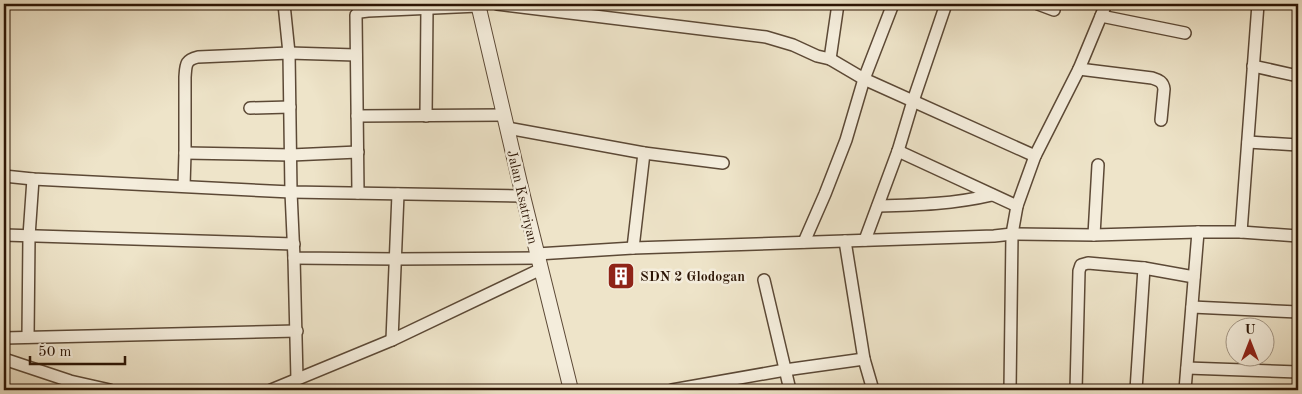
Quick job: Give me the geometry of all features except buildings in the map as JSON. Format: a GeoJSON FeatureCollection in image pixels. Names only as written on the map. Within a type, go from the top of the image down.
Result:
{"type":"FeatureCollection","features":[{"type":"Feature","properties":{"kind":"street"},"geometry":{"type":"LineString","coordinates":[[284,4],[289,53],[297,379]]}},
{"type":"Feature","properties":{"kind":"street"},"geometry":{"type":"LineString","coordinates":[[497,4],[766,37],[830,59],[864,79],[1035,156]]}},
{"type":"Feature","properties":{"kind":"street"},"geometry":{"type":"LineString","coordinates":[[830,59],[838,4]]}},
{"type":"Feature","properties":{"kind":"street"},"geometry":{"type":"LineString","coordinates":[[804,242],[846,140],[864,79],[893,4]]}},
{"type":"Feature","properties":{"kind":"street"},"geometry":{"type":"LineString","coordinates":[[865,240],[898,151],[946,4]]}},
{"type":"Feature","properties":{"kind":"street"},"geometry":{"type":"LineString","coordinates":[[1038,4],[1054,10]]}},
{"type":"Feature","properties":{"kind":"street"},"geometry":{"type":"LineString","coordinates":[[1010,390],[1012,234],[1017,206],[1035,156],[1079,69],[1106,4]]}},
{"type":"Feature","properties":{"kind":"street"},"geometry":{"type":"LineString","coordinates":[[1241,232],[1258,4]]}},
{"type":"Feature","properties":{"kind":"street"},"geometry":{"type":"LineString","coordinates":[[358,193],[356,20],[358,13],[478,5]]}},
{"type":"Feature","properties":{"kind":"street","name":"Jalan Ksatriyan"},"geometry":{"type":"LineString","coordinates":[[478,5],[571,390]]}},
{"type":"Feature","properties":{"kind":"street"},"geometry":{"type":"LineString","coordinates":[[426,116],[427,8]]}},
{"type":"Feature","properties":{"kind":"street"},"geometry":{"type":"LineString","coordinates":[[1101,16],[1185,33]]}},
{"type":"Feature","properties":{"kind":"street"},"geometry":{"type":"LineString","coordinates":[[184,186],[185,77],[188,62],[193,58],[289,53],[356,55]]}},
{"type":"Feature","properties":{"kind":"street"},"geometry":{"type":"LineString","coordinates":[[1253,66],[1298,76]]}},
{"type":"Feature","properties":{"kind":"street"},"geometry":{"type":"LineString","coordinates":[[1079,69],[1152,78],[1160,81],[1164,85],[1161,120]]}},
{"type":"Feature","properties":{"kind":"street"},"geometry":{"type":"LineString","coordinates":[[250,108],[290,108]]}},
{"type":"Feature","properties":{"kind":"street"},"geometry":{"type":"LineString","coordinates":[[357,116],[426,116],[505,122],[644,153],[723,164]]}},
{"type":"Feature","properties":{"kind":"street"},"geometry":{"type":"LineString","coordinates":[[1248,142],[1298,145]]}},
{"type":"Feature","properties":{"kind":"street"},"geometry":{"type":"LineString","coordinates":[[898,151],[1017,206]]}},
{"type":"Feature","properties":{"kind":"street"},"geometry":{"type":"LineString","coordinates":[[185,154],[291,155],[358,152]]}},
{"type":"Feature","properties":{"kind":"street"},"geometry":{"type":"LineString","coordinates":[[632,248],[644,153]]}},
{"type":"Feature","properties":{"kind":"street"},"geometry":{"type":"LineString","coordinates":[[1094,235],[1098,165]]}},
{"type":"Feature","properties":{"kind":"street"},"geometry":{"type":"LineString","coordinates":[[4,176],[291,192],[523,196]]}},
{"type":"Feature","properties":{"kind":"street"},"geometry":{"type":"LineString","coordinates":[[28,338],[29,236],[33,178]]}},
{"type":"Feature","properties":{"kind":"street"},"geometry":{"type":"LineString","coordinates":[[392,340],[398,194]]}},
{"type":"Feature","properties":{"kind":"street"},"geometry":{"type":"LineString","coordinates":[[878,206],[940,204],[992,195]]}},
{"type":"Feature","properties":{"kind":"street"},"geometry":{"type":"LineString","coordinates":[[1185,390],[1198,232]]}},
{"type":"Feature","properties":{"kind":"street"},"geometry":{"type":"LineString","coordinates":[[294,258],[539,260],[632,248],[1012,234],[1094,235],[1241,232],[1298,236]]}},
{"type":"Feature","properties":{"kind":"street"},"geometry":{"type":"LineString","coordinates":[[4,235],[294,244]]}},
{"type":"Feature","properties":{"kind":"street"},"geometry":{"type":"LineString","coordinates":[[845,241],[864,359],[873,390]]}},
{"type":"Feature","properties":{"kind":"street"},"geometry":{"type":"LineString","coordinates":[[271,390],[392,340],[539,260]]}},
{"type":"Feature","properties":{"kind":"street"},"geometry":{"type":"LineString","coordinates":[[1076,390],[1080,266],[1088,263],[1144,268],[1194,277]]}},
{"type":"Feature","properties":{"kind":"street"},"geometry":{"type":"LineString","coordinates":[[1136,390],[1144,268]]}},
{"type":"Feature","properties":{"kind":"street"},"geometry":{"type":"LineString","coordinates":[[764,280],[790,390]]}},
{"type":"Feature","properties":{"kind":"street"},"geometry":{"type":"LineString","coordinates":[[1192,307],[1298,312]]}},
{"type":"Feature","properties":{"kind":"street"},"geometry":{"type":"LineString","coordinates":[[4,338],[297,331]]}},
{"type":"Feature","properties":{"kind":"street"},"geometry":{"type":"LineString","coordinates":[[4,359],[69,386],[110,390]]}},
{"type":"Feature","properties":{"kind":"street"},"geometry":{"type":"LineString","coordinates":[[672,390],[785,370],[864,359]]}},
{"type":"Feature","properties":{"kind":"street"},"geometry":{"type":"LineString","coordinates":[[1187,368],[1298,372]]}},
{"type":"Feature","properties":{"kind":"place","name":"SDN 2 Glodogan"},"geometry":{"type":"Point","coordinates":[621,276]}}]}
